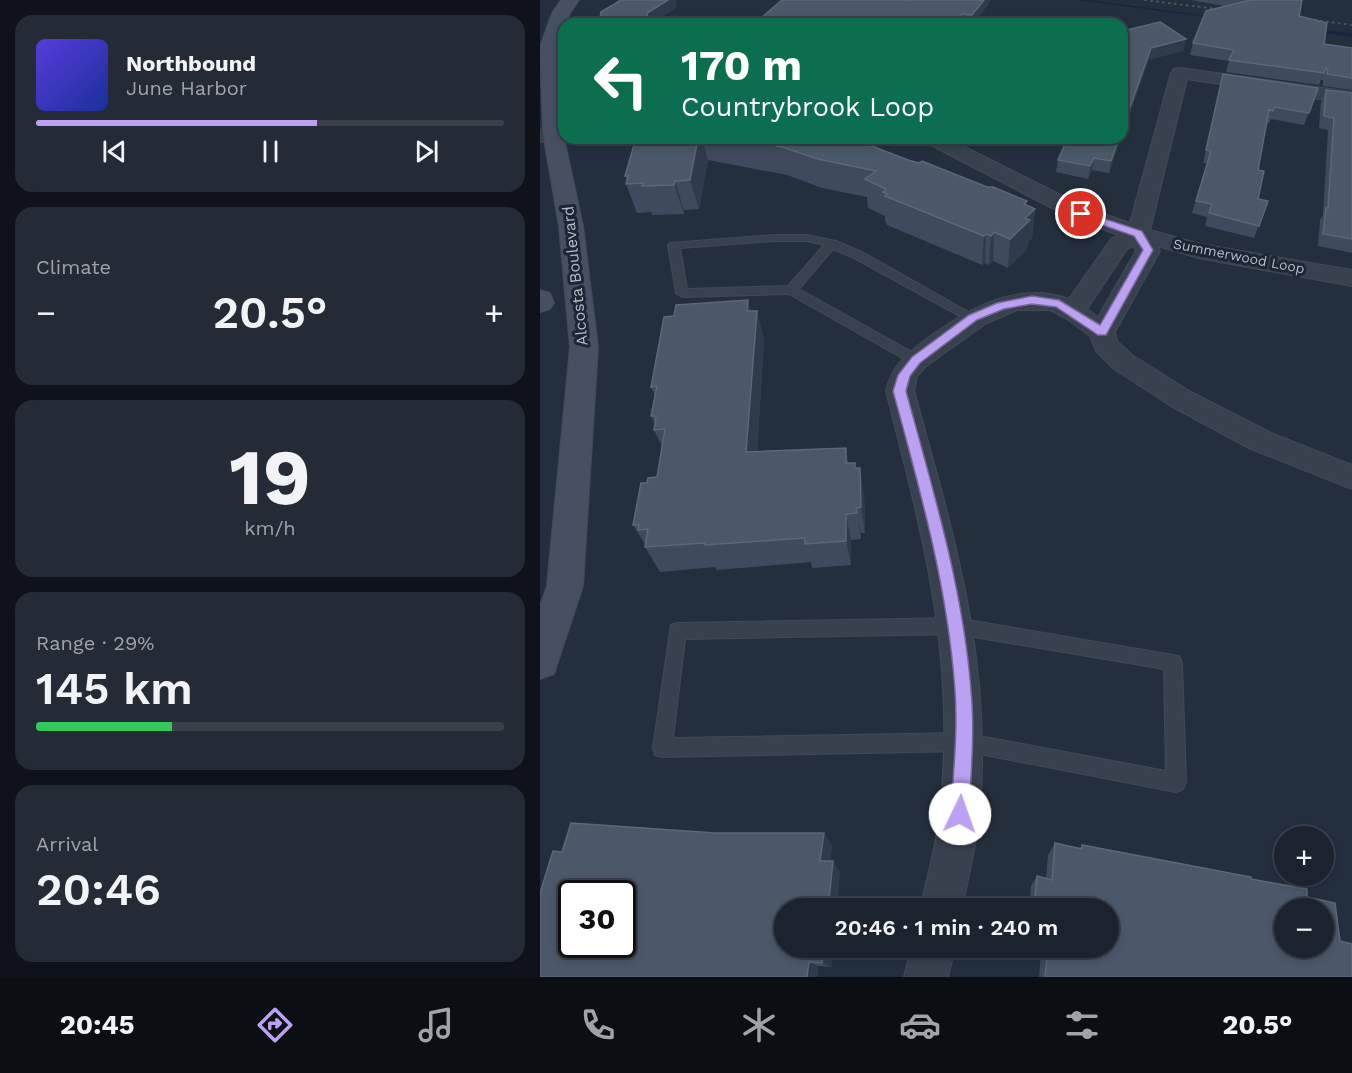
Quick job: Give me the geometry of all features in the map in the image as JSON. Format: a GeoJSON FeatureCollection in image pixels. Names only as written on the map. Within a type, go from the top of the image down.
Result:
{"type":"FeatureCollection","features":[{"type":"Feature","properties":{"kind":"main road","name":"Alcosta Boulevard"},"geometry":{"type":"LineString","coordinates":[[559,18],[570,0]]}},
{"type":"Feature","properties":{"kind":"main road","name":"Alcosta Boulevard"},"geometry":{"type":"LineString","coordinates":[[540,661],[565,586],[584,347],[571,226],[553,133],[548,51],[558,22]]}},
{"type":"Feature","properties":{"kind":"street"},"geometry":{"type":"LineString","coordinates":[[1102,332],[1148,250],[1138,234],[1180,73],[1352,98]]}},
{"type":"Feature","properties":{"kind":"street","name":"Summerwood Loop"},"geometry":{"type":"LineString","coordinates":[[944,144],[1081,214],[1138,234],[1199,251],[1352,278]]}},
{"type":"Feature","properties":{"kind":"street"},"geometry":{"type":"LineString","coordinates":[[1073,311],[1119,244],[1138,234]]}},
{"type":"Feature","properties":{"kind":"street"},"geometry":{"type":"LineString","coordinates":[[943,898],[960,814],[964,742],[963,692],[956,627],[941,542],[900,391],[904,375],[916,360],[973,318],[1001,306],[1032,300],[1059,303],[1102,332],[1105,345],[1124,362],[1181,399],[1261,441],[1352,477]]}},
{"type":"Feature","properties":{"kind":"street"},"geometry":{"type":"LineString","coordinates":[[926,977],[931,958]]}},
{"type":"Feature","properties":{"kind":"lane"},"geometry":{"type":"LineString","coordinates":[[916,360],[791,290],[682,293],[674,245],[807,238],[832,243],[973,318]]}},
{"type":"Feature","properties":{"kind":"lane"},"geometry":{"type":"LineString","coordinates":[[791,290],[832,243]]}},
{"type":"Feature","properties":{"kind":"lane"},"geometry":{"type":"LineString","coordinates":[[956,627],[1173,662],[1176,782],[964,742],[662,748],[677,631],[956,627]]}},
{"type":"Feature","properties":{"kind":"path"},"geometry":{"type":"LineString","coordinates":[[1144,0],[1228,10]]}},
{"type":"Feature","properties":{"kind":"path"},"geometry":{"type":"LineString","coordinates":[[1311,20],[1352,25]]}},
{"type":"Feature","properties":{"kind":"building"},"geometry":{"type":"Polygon","coordinates":[[[621,0],[668,0],[647,13],[647,18],[600,18],[601,12],[621,0]]]}},
{"type":"Feature","properties":{"kind":"building"},"geometry":{"type":"Polygon","coordinates":[[[782,0],[984,0],[972,15],[962,14],[958,18],[761,18],[782,0]]]}},
{"type":"Feature","properties":{"kind":"building"},"geometry":{"type":"Polygon","coordinates":[[[1251,0],[1302,0],[1299,16],[1327,23],[1324,44],[1352,48],[1352,78],[1327,74],[1328,69],[1326,68],[1324,73],[1229,60],[1234,50],[1193,43],[1206,11],[1251,0]]]}},
{"type":"Feature","properties":{"kind":"building"},"geometry":{"type":"Polygon","coordinates":[[[1160,22],[1186,39],[1151,48],[1128,113],[1128,30],[1160,22]]]}},
{"type":"Feature","properties":{"kind":"building"},"geometry":{"type":"Polygon","coordinates":[[[1223,74],[1318,88],[1309,113],[1274,107],[1273,111],[1269,110],[1258,170],[1264,171],[1258,199],[1268,201],[1259,226],[1209,213],[1212,204],[1196,201],[1211,151],[1206,150],[1223,74]]]}},
{"type":"Feature","properties":{"kind":"building"},"geometry":{"type":"Polygon","coordinates":[[[1326,90],[1352,93],[1352,239],[1323,234],[1326,208],[1328,208],[1334,118],[1324,116],[1326,90]]]}},
{"type":"Feature","properties":{"kind":"building"},"geometry":{"type":"Polygon","coordinates":[[[634,144],[697,144],[690,180],[675,181],[674,185],[642,186],[643,183],[626,184],[628,176],[625,176],[634,144]]]}},
{"type":"Feature","properties":{"kind":"building"},"geometry":{"type":"Polygon","coordinates":[[[767,144],[867,144],[908,160],[919,163],[922,161],[987,187],[993,187],[1027,201],[1024,204],[1035,209],[1025,218],[1030,220],[1010,239],[994,232],[991,236],[986,234],[984,236],[885,196],[887,194],[883,192],[886,189],[865,179],[876,171],[818,159],[767,144]]]}},
{"type":"Feature","properties":{"kind":"building"},"geometry":{"type":"Polygon","coordinates":[[[1065,144],[1117,144],[1111,161],[1094,158],[1090,166],[1058,160],[1065,144]]]}},
{"type":"Feature","properties":{"kind":"building"},"geometry":{"type":"Polygon","coordinates":[[[748,300],[747,311],[757,311],[746,452],[846,448],[846,463],[855,463],[855,468],[860,468],[861,507],[856,508],[857,513],[846,514],[846,541],[805,544],[805,538],[645,547],[648,529],[638,530],[639,525],[633,525],[641,483],[647,483],[648,478],[657,477],[665,429],[654,430],[656,416],[651,416],[657,386],[651,387],[664,317],[674,316],[676,305],[748,300]]]}},
{"type":"Feature","properties":{"kind":"building"},"geometry":{"type":"Polygon","coordinates":[[[571,823],[715,833],[824,833],[820,861],[833,861],[829,898],[774,898],[774,958],[822,958],[822,963],[809,962],[807,977],[540,977],[540,893],[553,851],[562,852],[571,823]]]}},
{"type":"Feature","properties":{"kind":"building"},"geometry":{"type":"Polygon","coordinates":[[[1055,843],[1082,849],[1082,845],[1251,877],[1251,879],[1274,883],[1274,886],[1307,889],[1307,897],[1312,898],[1274,898],[1274,958],[1334,958],[1335,903],[1340,941],[1352,944],[1352,977],[1045,977],[1047,958],[1119,958],[1119,898],[1035,898],[1037,876],[1052,880],[1055,843]]]}},
{"type":"Feature","properties":{"kind":"waterway"},"geometry":{"type":"LineString","coordinates":[[1079,0],[1214,17]]}},
{"type":"Feature","properties":{"kind":"waterway"},"geometry":{"type":"LineString","coordinates":[[1313,30],[1352,35]]}},
{"type":"Feature","properties":{"kind":"route"},"geometry":{"type":"LineString","coordinates":[[960,814],[964,742],[963,692],[956,627],[941,542],[900,391],[904,375],[916,360],[973,318],[1001,306],[1032,300],[1059,303],[1102,332],[1148,250],[1138,234],[1081,214]]}}]}
